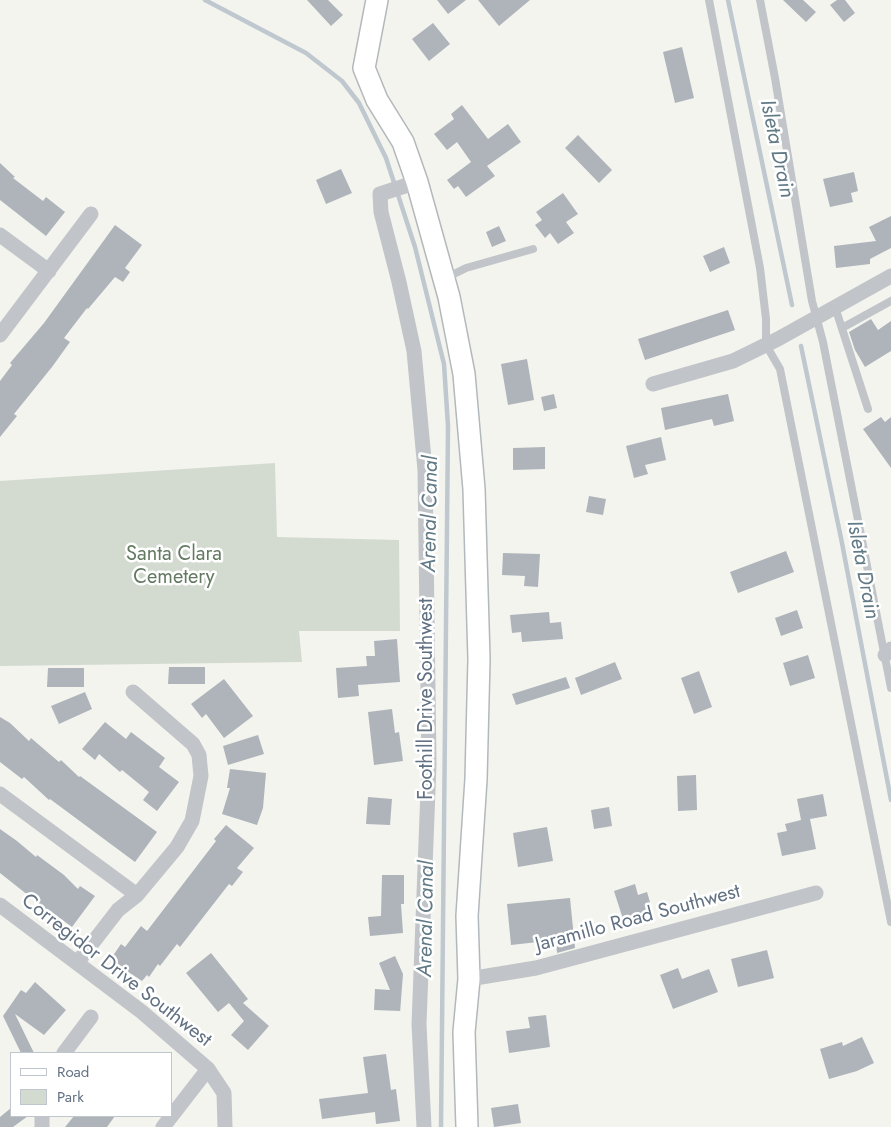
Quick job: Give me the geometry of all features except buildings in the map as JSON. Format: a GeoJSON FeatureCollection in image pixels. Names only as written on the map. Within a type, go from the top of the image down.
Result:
{"type":"FeatureCollection","features":[{"type":"Feature","properties":{"kind":"street"},"geometry":{"type":"LineString","coordinates":[[378,0],[364,68],[376,100],[403,142],[414,184],[444,279],[464,374],[474,489],[479,659],[476,779],[467,916],[469,980],[464,1032],[467,1127]]}},
{"type":"Feature","properties":{"kind":"street","name":"Foothill Drive Southwest"},"geometry":{"type":"LineString","coordinates":[[414,184],[380,194],[381,212],[400,282],[414,351],[426,470],[429,764],[419,1024],[424,1127]]}},
{"type":"Feature","properties":{"kind":"street"},"geometry":{"type":"LineString","coordinates":[[0,335],[92,214]]}},
{"type":"Feature","properties":{"kind":"street"},"geometry":{"type":"LineString","coordinates":[[0,235],[48,271]]}},
{"type":"Feature","properties":{"kind":"street"},"geometry":{"type":"LineString","coordinates":[[653,384],[733,361],[766,345],[891,276]]}},
{"type":"Feature","properties":{"kind":"street"},"geometry":{"type":"LineString","coordinates":[[77,963],[118,910],[136,895],[176,847],[192,821],[201,776],[199,755],[193,744],[133,692]]}},
{"type":"Feature","properties":{"kind":"street"},"geometry":{"type":"LineString","coordinates":[[0,794],[136,895]]}},
{"type":"Feature","properties":{"kind":"street","name":"Jaramillo Road Southwest"},"geometry":{"type":"LineString","coordinates":[[469,980],[536,968],[816,893]]}},
{"type":"Feature","properties":{"kind":"street","name":"Corregidor Drive Southwest"},"geometry":{"type":"LineString","coordinates":[[0,906],[142,1012],[208,1069],[224,1093],[225,1127]]}},
{"type":"Feature","properties":{"kind":"street"},"geometry":{"type":"LineString","coordinates":[[65,1052],[91,1017]]}},
{"type":"Feature","properties":{"kind":"street"},"geometry":{"type":"LineString","coordinates":[[172,1115],[208,1069]]}},
{"type":"Feature","properties":{"kind":"street"},"geometry":{"type":"LineString","coordinates":[[163,1127],[171,1117]]}},
{"type":"Feature","properties":{"kind":"lane"},"geometry":{"type":"LineString","coordinates":[[709,0],[760,268],[766,319],[766,345],[780,369],[891,922]]}},
{"type":"Feature","properties":{"kind":"lane"},"geometry":{"type":"LineString","coordinates":[[760,0],[775,78],[812,301],[888,652],[891,688]]}},
{"type":"Feature","properties":{"kind":"lane"},"geometry":{"type":"LineString","coordinates":[[444,279],[466,268],[533,248]]}},
{"type":"Feature","properties":{"kind":"lane"},"geometry":{"type":"LineString","coordinates":[[842,328],[891,300]]}},
{"type":"Feature","properties":{"kind":"lane"},"geometry":{"type":"LineString","coordinates":[[835,307],[868,409]]}},
{"type":"Feature","properties":{"kind":"green space","name":"Santa Clara Cemetery"},"geometry":{"type":"Polygon","coordinates":[[[275,463],[277,537],[399,540],[400,631],[299,631],[302,662],[0,666],[0,481],[275,463]]]}},
{"type":"Feature","properties":{"kind":"waterway","name":"Arenal Canal"},"geometry":{"type":"LineString","coordinates":[[205,0],[306,53],[342,81],[359,103],[386,158],[415,247],[444,364],[448,426],[441,1127]]}},
{"type":"Feature","properties":{"kind":"waterway","name":"Isleta Drain"},"geometry":{"type":"LineString","coordinates":[[728,0],[792,305]]}},
{"type":"Feature","properties":{"kind":"waterway","name":"Isleta Drain"},"geometry":{"type":"LineString","coordinates":[[801,346],[841,538],[891,800]]}}]}
